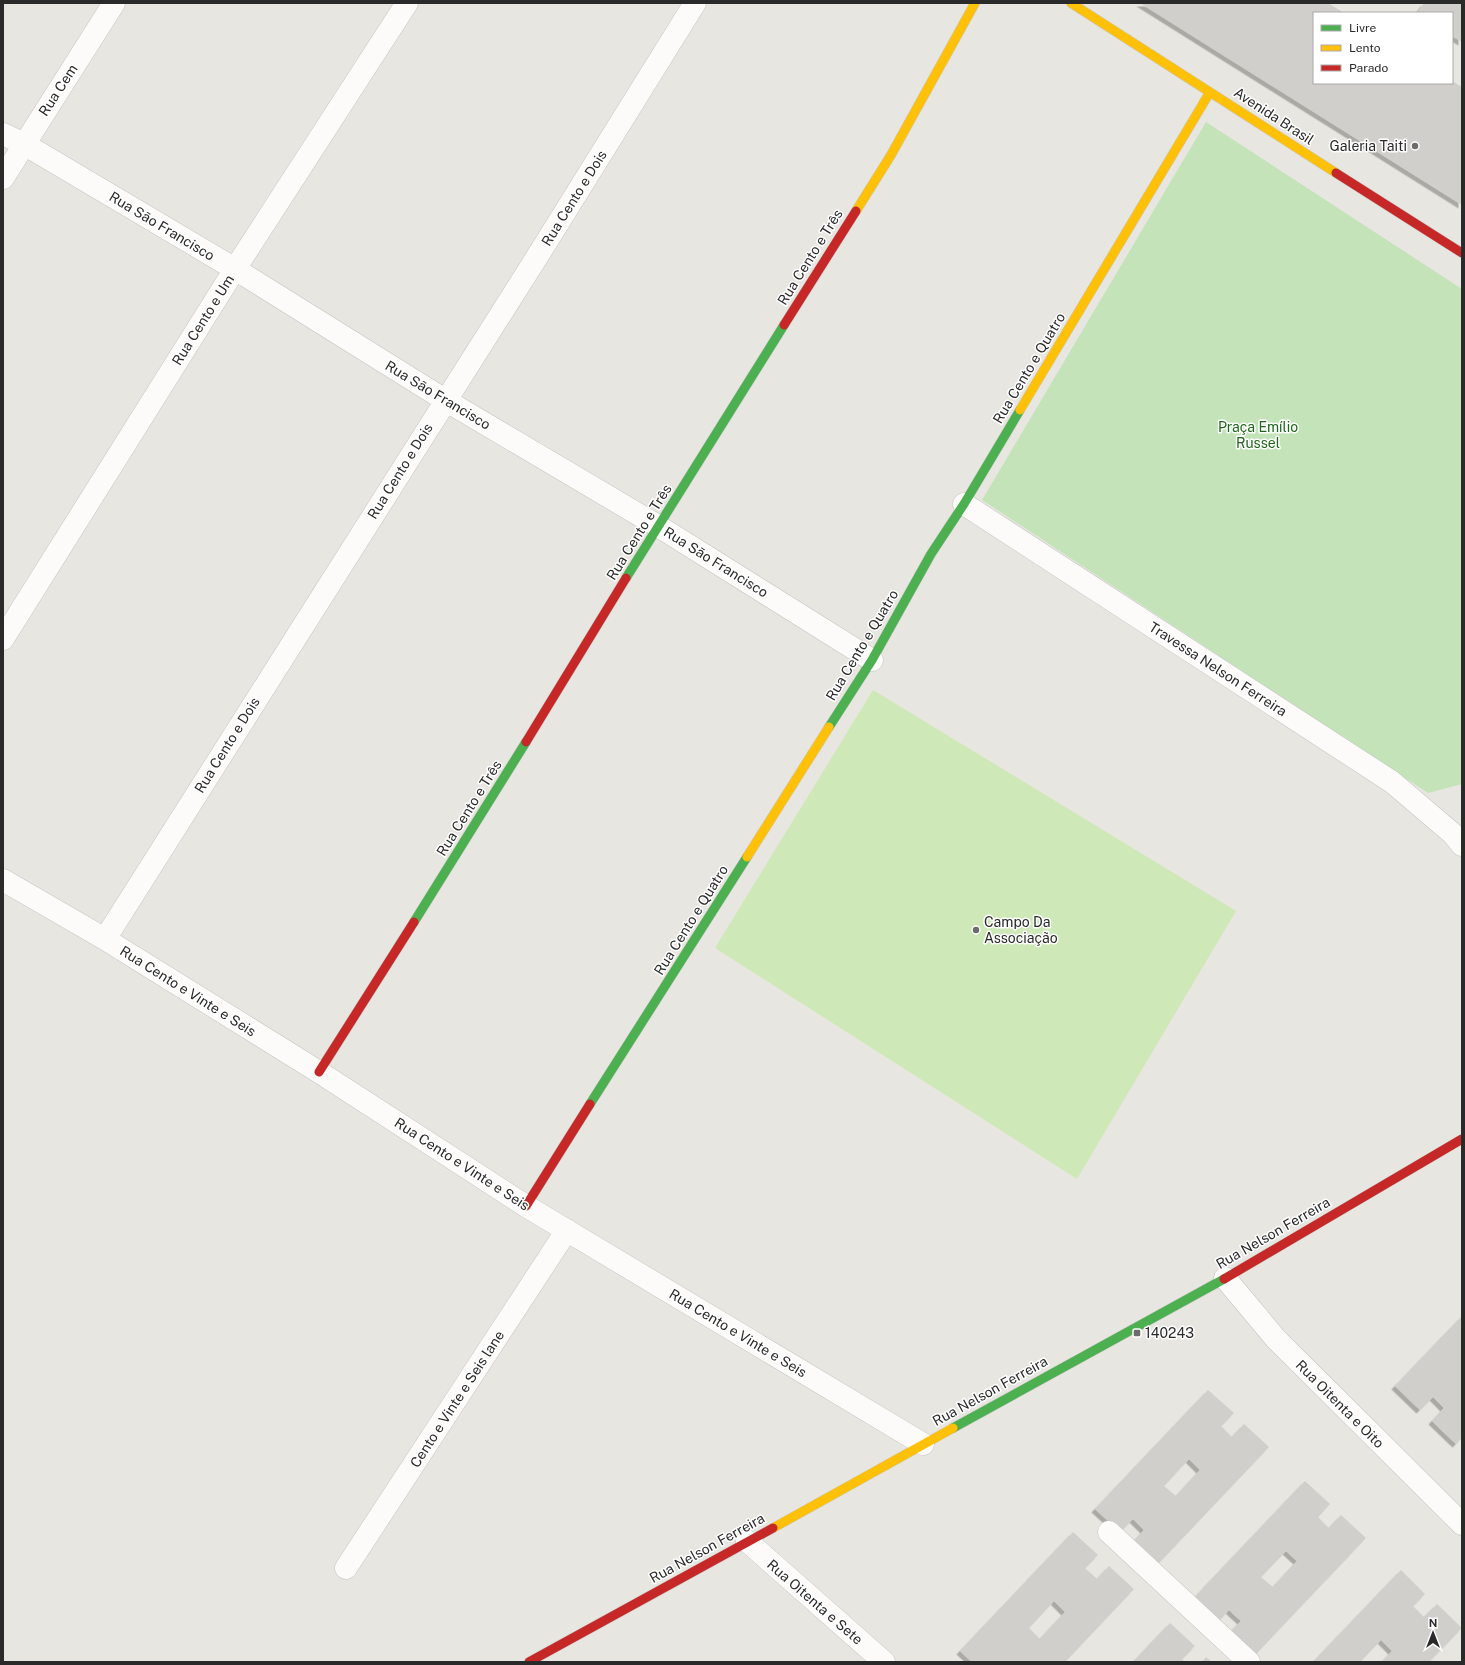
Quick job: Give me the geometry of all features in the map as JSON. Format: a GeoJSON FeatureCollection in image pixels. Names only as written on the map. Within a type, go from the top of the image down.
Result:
{"type":"FeatureCollection","features":[{"type":"Feature","properties":{"kind":"street","name":"Rua Cem"},"geometry":{"type":"LineString","coordinates":[[3,178],[114,3]]}},
{"type":"Feature","properties":{"kind":"street","name":"Rua Cento e Um"},"geometry":{"type":"LineString","coordinates":[[3,639],[235,269],[407,3]]}},
{"type":"Feature","properties":{"kind":"street","name":"Rua Cento e Dois"},"geometry":{"type":"LineString","coordinates":[[105,939],[546,242],[695,3]]}},
{"type":"Feature","properties":{"kind":"street","name":"Rua Cento e Três"},"geometry":{"type":"LineString","coordinates":[[319,1072],[525,744],[658,526],[891,155],[976,3]]}},
{"type":"Feature","properties":{"kind":"street","name":"Avenida Brasil"},"geometry":{"type":"LineString","coordinates":[[1071,3],[1462,253]]}},
{"type":"Feature","properties":{"kind":"street","name":"Rua Cento e Quatro"},"geometry":{"type":"LineString","coordinates":[[526,1206],[872,660],[931,554],[964,504],[1210,92]]}},
{"type":"Feature","properties":{"kind":"street","name":"Rua São Francisco"},"geometry":{"type":"LineString","coordinates":[[3,134],[24,144],[235,269],[445,400],[658,526],[872,660]]}},
{"type":"Feature","properties":{"kind":"street","name":"Travessa Nelson Ferreira"},"geometry":{"type":"LineString","coordinates":[[964,504],[1392,782],[1459,836]]}},
{"type":"Feature","properties":{"kind":"street","name":"Rua Cento e Vinte e Seis"},"geometry":{"type":"LineString","coordinates":[[3,880],[105,939],[319,1072],[526,1206],[923,1444]]}},
{"type":"Feature","properties":{"kind":"street","name":"Rua Nelson Ferreira"},"geometry":{"type":"LineString","coordinates":[[529,1662],[1225,1278],[1462,1139]]}},
{"type":"Feature","properties":{"kind":"street","name":"Cento e Vinte e Seis lane"},"geometry":{"type":"LineString","coordinates":[[346,1568],[567,1230]]}},
{"type":"Feature","properties":{"kind":"street","name":"Rua Oitenta e Oito"},"geometry":{"type":"LineString","coordinates":[[1225,1278],[1276,1339],[1462,1524]]}},
{"type":"Feature","properties":{"kind":"street"},"geometry":{"type":"LineString","coordinates":[[1109,1532],[1249,1662]]}},
{"type":"Feature","properties":{"kind":"street","name":"Rua Oitenta e Sete"},"geometry":{"type":"LineString","coordinates":[[747,1541],[884,1662]]}},
{"type":"Feature","properties":{"kind":"green space","name":"Praça Emílio Russel"},"geometry":{"type":"Polygon","coordinates":[[[1206,122],[1462,289],[1462,784],[1428,793],[982,500],[1206,122]]]}},
{"type":"Feature","properties":{"kind":"green space","name":"Campo Da Associação"},"geometry":{"type":"Polygon","coordinates":[[[873,690],[1236,911],[1077,1179],[715,948],[873,690]]]}},
{"type":"Feature","properties":{"kind":"building","name":"Galeria Taiti"},"geometry":{"type":"Polygon","coordinates":[[[1140,3],[1328,3],[1342,12],[1313,12],[1313,84],[1453,84],[1453,82],[1462,87],[1462,205],[1140,3]]]}},
{"type":"Feature","properties":{"kind":"building"},"geometry":{"type":"Polygon","coordinates":[[[1424,3],[1462,3],[1462,42],[1453,37],[1453,12],[1418,12],[1424,3]]]}},
{"type":"Feature","properties":{"kind":"building"},"geometry":{"type":"Polygon","coordinates":[[[1462,1316],[1462,1438],[1456,1444],[1432,1421],[1444,1408],[1433,1397],[1420,1410],[1395,1386],[1462,1316]]]}},
{"type":"Feature","properties":{"kind":"building"},"geometry":{"type":"Polygon","coordinates":[[[1208,1390],[1234,1413],[1221,1426],[1232,1437],[1244,1424],[1269,1447],[1156,1566],[1132,1543],[1144,1530],[1133,1519],[1120,1532],[1095,1509],[1208,1390]],[[1189,1459],[1164,1486],[1176,1496],[1200,1470],[1189,1459]]]}},
{"type":"Feature","properties":{"kind":"building"},"geometry":{"type":"Polygon","coordinates":[[[1305,1481],[1330,1504],[1318,1517],[1329,1528],[1341,1515],[1366,1538],[1253,1657],[1228,1634],[1241,1621],[1229,1610],[1217,1623],[1192,1600],[1305,1481]],[[1286,1551],[1261,1577],[1273,1587],[1297,1561],[1286,1551]]]}},
{"type":"Feature","properties":{"kind":"building"},"geometry":{"type":"Polygon","coordinates":[[[1073,1532],[1098,1555],[1085,1568],[1097,1579],[1109,1566],[1134,1589],[1065,1662],[972,1662],[960,1651],[1073,1532]],[[1054,1601],[1029,1628],[1040,1639],[1065,1612],[1054,1601]]]}},
{"type":"Feature","properties":{"kind":"building"},"geometry":{"type":"Polygon","coordinates":[[[1401,1570],[1425,1594],[1413,1606],[1424,1617],[1437,1604],[1462,1628],[1429,1662],[1382,1662],[1392,1651],[1381,1640],[1360,1662],[1313,1662],[1401,1570]]]}},
{"type":"Feature","properties":{"kind":"building"},"geometry":{"type":"Polygon","coordinates":[[[1170,1623],[1195,1646],[1182,1659],[1185,1662],[1133,1662],[1170,1623]]]}},
{"type":"Feature","properties":{"kind":"building"},"geometry":{"type":"Polygon","coordinates":[[[1206,1657],[1212,1662],[1202,1662],[1206,1657]]]}},
{"type":"Feature","properties":{"kind":"traffic: fast"},"geometry":{"type":"LineString","coordinates":[[626,578],[784,325]]}},
{"type":"Feature","properties":{"kind":"traffic: fast"},"geometry":{"type":"LineString","coordinates":[[829,727],[872,660],[931,554],[964,504],[1020,410]]}},
{"type":"Feature","properties":{"kind":"traffic: fast"},"geometry":{"type":"LineString","coordinates":[[414,922],[526,742]]}},
{"type":"Feature","properties":{"kind":"traffic: fast"},"geometry":{"type":"LineString","coordinates":[[590,1104],[747,857]]}},
{"type":"Feature","properties":{"kind":"traffic: fast"},"geometry":{"type":"LineString","coordinates":[[953,1428],[1224,1279]]}},
{"type":"Feature","properties":{"kind":"traffic: slow"},"geometry":{"type":"LineString","coordinates":[[856,211],[891,155],[975,3]]}},
{"type":"Feature","properties":{"kind":"traffic: slow"},"geometry":{"type":"LineString","coordinates":[[1071,3],[1336,173]]}},
{"type":"Feature","properties":{"kind":"traffic: slow"},"geometry":{"type":"LineString","coordinates":[[1020,410],[1210,92]]}},
{"type":"Feature","properties":{"kind":"traffic: slow"},"geometry":{"type":"LineString","coordinates":[[747,857],[829,727]]}},
{"type":"Feature","properties":{"kind":"traffic: slow"},"geometry":{"type":"LineString","coordinates":[[773,1528],[953,1428]]}},
{"type":"Feature","properties":{"kind":"traffic: jam"},"geometry":{"type":"LineString","coordinates":[[1336,173],[1462,253]]}},
{"type":"Feature","properties":{"kind":"traffic: jam"},"geometry":{"type":"LineString","coordinates":[[784,325],[856,211]]}},
{"type":"Feature","properties":{"kind":"traffic: jam"},"geometry":{"type":"LineString","coordinates":[[526,742],[626,578]]}},
{"type":"Feature","properties":{"kind":"traffic: jam"},"geometry":{"type":"LineString","coordinates":[[319,1072],[414,922]]}},
{"type":"Feature","properties":{"kind":"traffic: jam"},"geometry":{"type":"LineString","coordinates":[[526,1206],[590,1104]]}},
{"type":"Feature","properties":{"kind":"traffic: jam"},"geometry":{"type":"LineString","coordinates":[[1224,1279],[1462,1139]]}},
{"type":"Feature","properties":{"kind":"traffic: jam"},"geometry":{"type":"LineString","coordinates":[[529,1662],[773,1528]]}},
{"type":"Feature","properties":{"kind":"place","name":"Galeria Taiti"},"geometry":{"type":"Point","coordinates":[1415,146]}},
{"type":"Feature","properties":{"kind":"place","name":"Campo Da Associação"},"geometry":{"type":"Point","coordinates":[976,930]}},
{"type":"Feature","properties":{"kind":"place","name":"140243"},"geometry":{"type":"Point","coordinates":[1137,1333]}}]}
